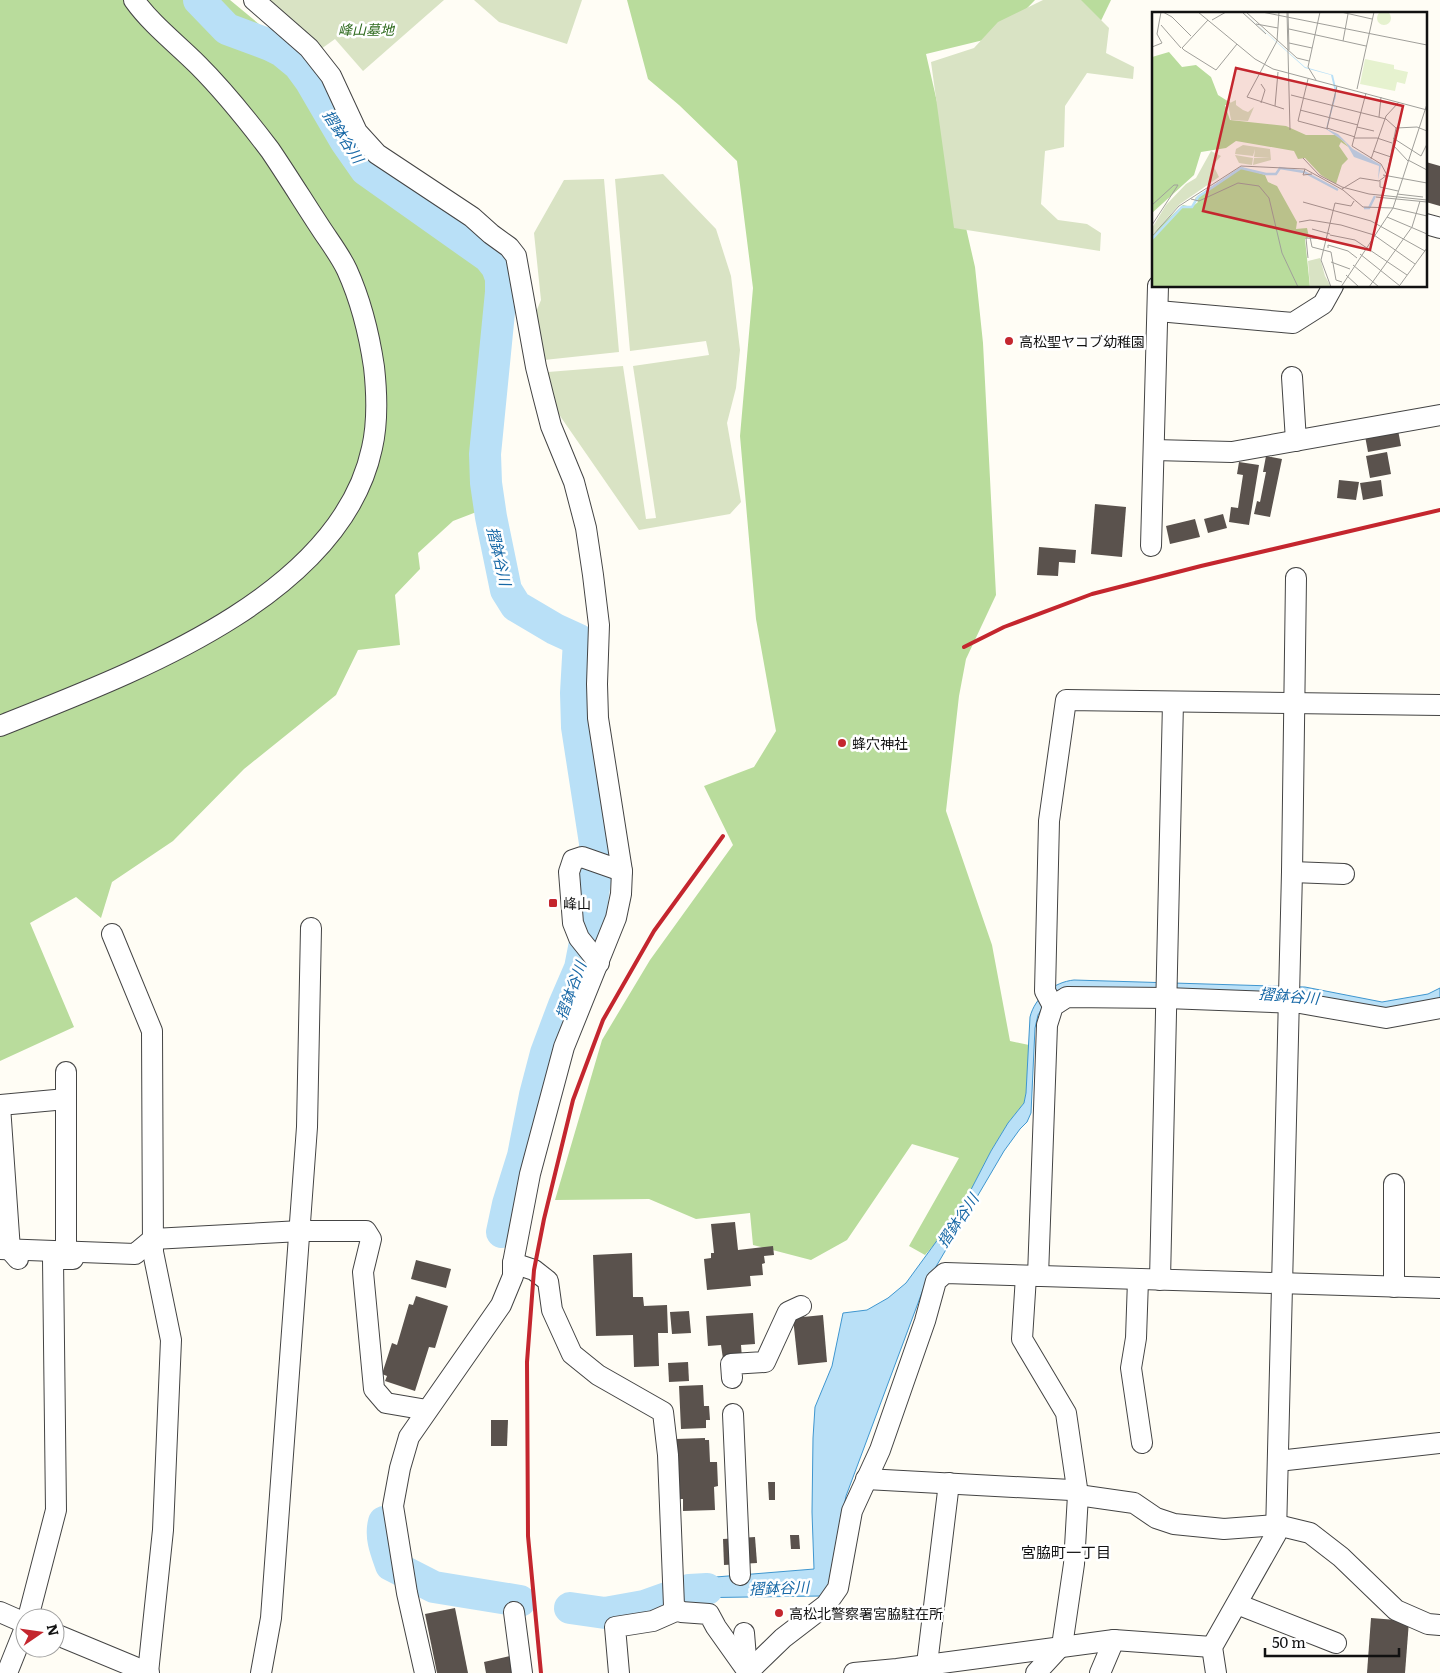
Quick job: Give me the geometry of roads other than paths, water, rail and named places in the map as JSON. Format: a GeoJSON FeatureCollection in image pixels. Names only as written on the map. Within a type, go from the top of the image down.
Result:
{"type":"FeatureCollection","features":[{"type":"Feature","properties":{"kind":"street"},"geometry":{"type":"LineString","coordinates":[[0,726],[112,681],[234,616],[267,594],[293,574],[321,546],[347,509],[364,476],[372,448],[376,417],[376,389],[371,346],[362,308],[346,267],[272,153],[248,122],[210,77],[165,35],[134,0]]}},
{"type":"Feature","properties":{"kind":"street"},"geometry":{"type":"LineString","coordinates":[[254,0],[317,57],[331,76],[357,132],[377,154],[472,218],[509,247],[516,256],[543,395],[551,426],[574,482],[586,528],[599,625],[596,684],[598,718],[622,871],[621,894],[616,918],[564,1047],[530,1174],[512,1276],[501,1305],[409,1437],[400,1468],[393,1506],[406,1584],[425,1673]]}},
{"type":"Feature","properties":{"kind":"street"},"geometry":{"type":"LineString","coordinates":[[1151,546],[1158,288]]}},
{"type":"Feature","properties":{"kind":"street"},"geometry":{"type":"LineString","coordinates":[[1158,311],[1293,323],[1323,304],[1332,288]]}},
{"type":"Feature","properties":{"kind":"street"},"geometry":{"type":"LineString","coordinates":[[1292,377],[1296,441]]}},
{"type":"Feature","properties":{"kind":"street"},"geometry":{"type":"LineString","coordinates":[[1154,450],[1232,452],[1440,415]]}},
{"type":"Feature","properties":{"kind":"street"},"geometry":{"type":"LineString","coordinates":[[1216,1673],[1212,1647],[1276,1534],[1277,1525],[1292,872],[1296,578]]}},
{"type":"Feature","properties":{"kind":"street"},"geometry":{"type":"LineString","coordinates":[[1020,1652],[1035,1673],[1061,1647],[1074,1564],[1078,1495],[1066,1413],[1022,1339],[1032,1276],[1050,1000],[1049,821],[1066,700],[1440,705]]}},
{"type":"Feature","properties":{"kind":"street"},"geometry":{"type":"LineString","coordinates":[[1160,1280],[1173,702]]}},
{"type":"Feature","properties":{"kind":"street"},"geometry":{"type":"LineString","coordinates":[[599,963],[579,938],[573,923],[569,872],[573,860],[582,857],[622,871]]}},
{"type":"Feature","properties":{"kind":"street"},"geometry":{"type":"LineString","coordinates":[[1292,872],[1344,874]]}},
{"type":"Feature","properties":{"kind":"street"},"geometry":{"type":"LineString","coordinates":[[262,1673],[272,1608],[301,1231],[307,1127],[312,928]]}},
{"type":"Feature","properties":{"kind":"street"},"geometry":{"type":"LineString","coordinates":[[65,1638],[148,1673],[164,1530],[171,1340],[153,1252],[152,1031],[112,934]]}},
{"type":"Feature","properties":{"kind":"street"},"geometry":{"type":"LineString","coordinates":[[1050,1000],[1068,997],[1167,992],[1289,995],[1386,1018],[1440,1008]]}},
{"type":"Feature","properties":{"kind":"street"},"geometry":{"type":"LineString","coordinates":[[31,1608],[56,1510],[60,1255],[66,1072]]}},
{"type":"Feature","properties":{"kind":"street"},"geometry":{"type":"LineString","coordinates":[[66,1099],[0,1105],[5,1250],[60,1255],[90,1253],[134,1254],[153,1239],[301,1231],[366,1231],[371,1239],[363,1272],[374,1389],[386,1403],[427,1410]]}},
{"type":"Feature","properties":{"kind":"street"},"geometry":{"type":"LineString","coordinates":[[1394,1184],[1394,1287]]}},
{"type":"Feature","properties":{"kind":"street"},"geometry":{"type":"LineString","coordinates":[[513,1263],[534,1270],[548,1281],[552,1310],[572,1354],[598,1375],[663,1412],[668,1455],[675,1603],[681,1612],[709,1614],[716,1627],[749,1673]]}},
{"type":"Feature","properties":{"kind":"street"},"geometry":{"type":"LineString","coordinates":[[749,1673],[783,1638],[826,1605],[838,1588],[852,1511],[883,1441],[925,1321],[936,1281],[945,1273],[1440,1288]]}},
{"type":"Feature","properties":{"kind":"street"},"geometry":{"type":"LineString","coordinates":[[1138,1280],[1136,1338],[1131,1368],[1142,1443]]}},
{"type":"Feature","properties":{"kind":"street"},"geometry":{"type":"LineString","coordinates":[[732,1378],[731,1364],[765,1362],[788,1312],[801,1306]]}},
{"type":"Feature","properties":{"kind":"street"},"geometry":{"type":"LineString","coordinates":[[734,1414],[740,1575]]}},
{"type":"Feature","properties":{"kind":"street"},"geometry":{"type":"LineString","coordinates":[[1278,1460],[1440,1443]]}},
{"type":"Feature","properties":{"kind":"street"},"geometry":{"type":"LineString","coordinates":[[866,1479],[1071,1490],[1078,1495],[1134,1503],[1156,1518],[1174,1524],[1224,1529],[1277,1525],[1310,1533],[1341,1557],[1396,1610],[1428,1624],[1440,1625]]}},
{"type":"Feature","properties":{"kind":"street"},"geometry":{"type":"LineString","coordinates":[[927,1664],[950,1483]]}},
{"type":"Feature","properties":{"kind":"street"},"geometry":{"type":"LineString","coordinates":[[619,1673],[614,1627],[654,1621],[675,1603]]}},
{"type":"Feature","properties":{"kind":"street"},"geometry":{"type":"LineString","coordinates":[[1237,1604],[1336,1643]]}},
{"type":"Feature","properties":{"kind":"street"},"geometry":{"type":"LineString","coordinates":[[0,1612],[15,1619]]}},
{"type":"Feature","properties":{"kind":"street"},"geometry":{"type":"LineString","coordinates":[[514,1612],[522,1673]]}},
{"type":"Feature","properties":{"kind":"street"},"geometry":{"type":"LineString","coordinates":[[744,1632],[749,1673]]}},
{"type":"Feature","properties":{"kind":"street"},"geometry":{"type":"LineString","coordinates":[[854,1673],[1114,1640],[1212,1647]]}},
{"type":"Feature","properties":{"kind":"street"},"geometry":{"type":"LineString","coordinates":[[1100,1673],[1114,1640]]}},
{"type":"Feature","properties":{"kind":"street"},"geometry":{"type":"LineString","coordinates":[[7,1673],[15,1653]]}},
{"type":"Feature","properties":{"kind":"water"},"geometry":{"type":"Polygon","coordinates":[[[1074,980],[1305,987],[1382,1002],[1428,994],[1440,988],[1440,1001],[1384,1011],[1044,1005],[1038,1015],[1035,1028],[1031,1113],[1027,1122],[1004,1151],[924,1287],[846,1496],[829,1586],[821,1596],[680,1598],[679,1580],[814,1569],[812,1512],[815,1407],[832,1366],[843,1313],[867,1310],[888,1298],[906,1283],[963,1205],[991,1151],[1008,1123],[1024,1103],[1030,1017],[1036,1003],[1053,987],[1074,980]]]}},
{"type":"Feature","properties":{"kind":"waterway","name":"摺鉢谷川"},"geometry":{"type":"LineString","coordinates":[[199,0],[227,29],[270,45],[282,51],[299,65],[310,80],[345,140],[366,170],[489,257],[497,267],[501,278],[485,454],[486,483],[491,517],[506,590],[516,606],[555,629],[579,640],[576,693],[577,727],[595,843],[596,874],[580,968],[546,1053],[535,1095],[523,1156],[508,1204],[502,1232]]}},
{"type":"Feature","properties":{"kind":"waterway","name":"摺鉢谷川"},"geometry":{"type":"LineString","coordinates":[[384,1522],[383,1539],[391,1565],[434,1587],[520,1601]]}},
{"type":"Feature","properties":{"kind":"waterway","name":"摺鉢谷川"},"geometry":{"type":"LineString","coordinates":[[570,1608],[605,1613],[644,1606],[689,1590],[707,1589]]}},
{"type":"Feature","properties":{"kind":"railway"},"geometry":{"type":"LineString","coordinates":[[964,647],[1004,627],[1092,594],[1201,566],[1440,510]]}},
{"type":"Feature","properties":{"kind":"railway"},"geometry":{"type":"LineString","coordinates":[[541,1673],[528,1536],[527,1362],[534,1270],[544,1219],[573,1100],[603,1020],[654,931],[723,836]]}},
{"type":"Feature","properties":{"kind":"place","name":"高松聖ヤコブ幼稚園"},"geometry":{"type":"Point","coordinates":[1009,341]}},
{"type":"Feature","properties":{"kind":"place","name":"蜂穴神社"},"geometry":{"type":"Point","coordinates":[842,743]}},
{"type":"Feature","properties":{"kind":"place","name":"峰山"},"geometry":{"type":"Point","coordinates":[553,903]}},
{"type":"Feature","properties":{"kind":"place","name":"高松北警察署宮脇駐在所"},"geometry":{"type":"Point","coordinates":[779,1613]}},
{"type":"Feature","properties":{"kind":"district","name":"宮脇町一丁目"},"geometry":{"type":"Point","coordinates":[1066,1551]}},
{"type":"Feature","properties":{"kind":"park label","name":"峰山墓地"},"geometry":{"type":"Point","coordinates":[366,29]}}]}
